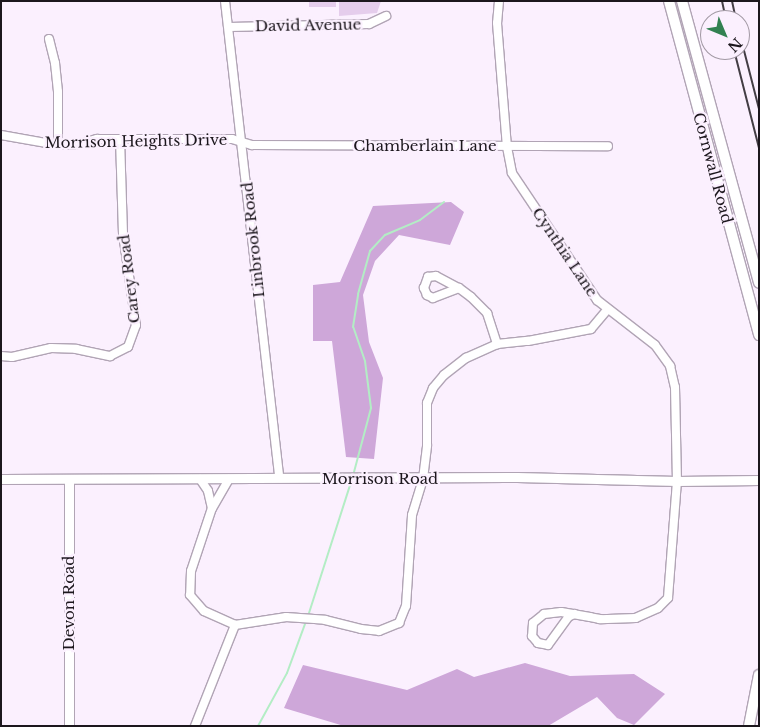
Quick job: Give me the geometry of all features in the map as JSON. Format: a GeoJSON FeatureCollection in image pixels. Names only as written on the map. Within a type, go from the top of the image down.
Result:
{"type":"FeatureCollection","features":[{"type":"Feature","properties":{"kind":"main road","name":"Cornwall Road"},"geometry":{"type":"LineString","coordinates":[[669,1],[759,335]]}},
{"type":"Feature","properties":{"kind":"main road","name":"Cornwall Road"},"geometry":{"type":"LineString","coordinates":[[682,1],[759,283]]}},
{"type":"Feature","properties":{"kind":"main road"},"geometry":{"type":"LineString","coordinates":[[749,726],[759,675]]}},
{"type":"Feature","properties":{"kind":"street","name":"Linbrook Road"},"geometry":{"type":"LineString","coordinates":[[225,1],[279,478]]}},
{"type":"Feature","properties":{"kind":"street","name":"Cynthia Lane"},"geometry":{"type":"LineString","coordinates":[[499,1],[497,23],[507,147],[512,173],[597,300],[656,345],[670,366],[675,387],[677,481],[668,598],[658,608],[636,618],[600,619],[574,614]]}},
{"type":"Feature","properties":{"kind":"street","name":"David Avenue"},"geometry":{"type":"LineString","coordinates":[[229,27],[369,24],[386,16]]}},
{"type":"Feature","properties":{"kind":"street"},"geometry":{"type":"LineString","coordinates":[[49,39],[55,63],[58,92],[58,145]]}},
{"type":"Feature","properties":{"kind":"street","name":"Morrison Heights Drive"},"geometry":{"type":"LineString","coordinates":[[1,135],[58,145],[74,145],[97,139],[232,139],[242,142]]}},
{"type":"Feature","properties":{"kind":"street","name":"Carey Road"},"geometry":{"type":"LineString","coordinates":[[1,356],[12,357],[51,348],[76,348],[110,356],[128,347],[136,326],[123,234],[120,140]]}},
{"type":"Feature","properties":{"kind":"street","name":"Chamberlain Lane"},"geometry":{"type":"LineString","coordinates":[[242,142],[252,145],[608,146]]}},
{"type":"Feature","properties":{"kind":"street"},"geometry":{"type":"LineString","coordinates":[[459,288],[487,313],[497,344]]}},
{"type":"Feature","properties":{"kind":"street"},"geometry":{"type":"LineString","coordinates":[[229,479],[212,508],[192,571],[190,595],[204,611],[235,625],[286,617],[325,620],[361,629],[379,631],[399,623],[406,606],[412,515],[423,479],[427,445],[426,403],[433,388],[444,374],[466,358],[497,344],[528,341],[591,329],[608,310]]}},
{"type":"Feature","properties":{"kind":"street","name":"Morrison Road"},"geometry":{"type":"LineString","coordinates":[[1,479],[200,480],[517,477],[677,481],[759,480]]}},
{"type":"Feature","properties":{"kind":"street","name":"Devon Road"},"geometry":{"type":"LineString","coordinates":[[69,480],[69,726]]}},
{"type":"Feature","properties":{"kind":"street"},"geometry":{"type":"LineString","coordinates":[[200,480],[208,491],[212,508]]}},
{"type":"Feature","properties":{"kind":"street"},"geometry":{"type":"LineString","coordinates":[[561,612],[574,614],[568,617],[548,645],[538,644],[532,636],[533,623],[544,614],[561,612]]}},
{"type":"Feature","properties":{"kind":"street"},"geometry":{"type":"LineString","coordinates":[[195,726],[235,625]]}},
{"type":"Feature","properties":{"kind":"shaded area"},"geometry":{"type":"Polygon","coordinates":[[[309,1],[336,1],[336,7],[309,7],[309,1]]]}},
{"type":"Feature","properties":{"kind":"shaded area"},"geometry":{"type":"Polygon","coordinates":[[[339,1],[381,1],[377,13],[339,16],[339,1]]]}},
{"type":"Feature","properties":{"kind":"shaded area"},"geometry":{"type":"Polygon","coordinates":[[[451,202],[464,212],[450,245],[399,235],[375,261],[363,295],[369,342],[383,378],[374,459],[346,457],[332,341],[313,341],[313,285],[340,282],[373,206],[451,202]]]}},
{"type":"Feature","properties":{"kind":"shaded area"},"geometry":{"type":"Polygon","coordinates":[[[525,663],[570,676],[634,674],[665,694],[634,725],[617,718],[597,697],[548,726],[344,726],[284,708],[303,665],[407,690],[457,669],[474,677],[525,663]]]}},
{"type":"Feature","properties":{"kind":"waterway"},"geometry":{"type":"LineString","coordinates":[[354,472],[371,408],[365,361],[353,327],[358,294],[370,251],[385,235],[420,220],[444,202]]}},
{"type":"Feature","properties":{"kind":"waterway"},"geometry":{"type":"LineString","coordinates":[[309,613],[350,485]]}},
{"type":"Feature","properties":{"kind":"waterway"},"geometry":{"type":"LineString","coordinates":[[258,726],[287,673],[305,624]]}},
{"type":"Feature","properties":{"kind":"railway"},"geometry":{"type":"LineString","coordinates":[[722,1],[724,10]]}},
{"type":"Feature","properties":{"kind":"railway"},"geometry":{"type":"LineString","coordinates":[[732,1],[734,10]]}},
{"type":"Feature","properties":{"kind":"railway"},"geometry":{"type":"LineString","coordinates":[[737,60],[759,148]]}},
{"type":"Feature","properties":{"kind":"railway"},"geometry":{"type":"LineString","coordinates":[[746,60],[759,109]]}}]}
